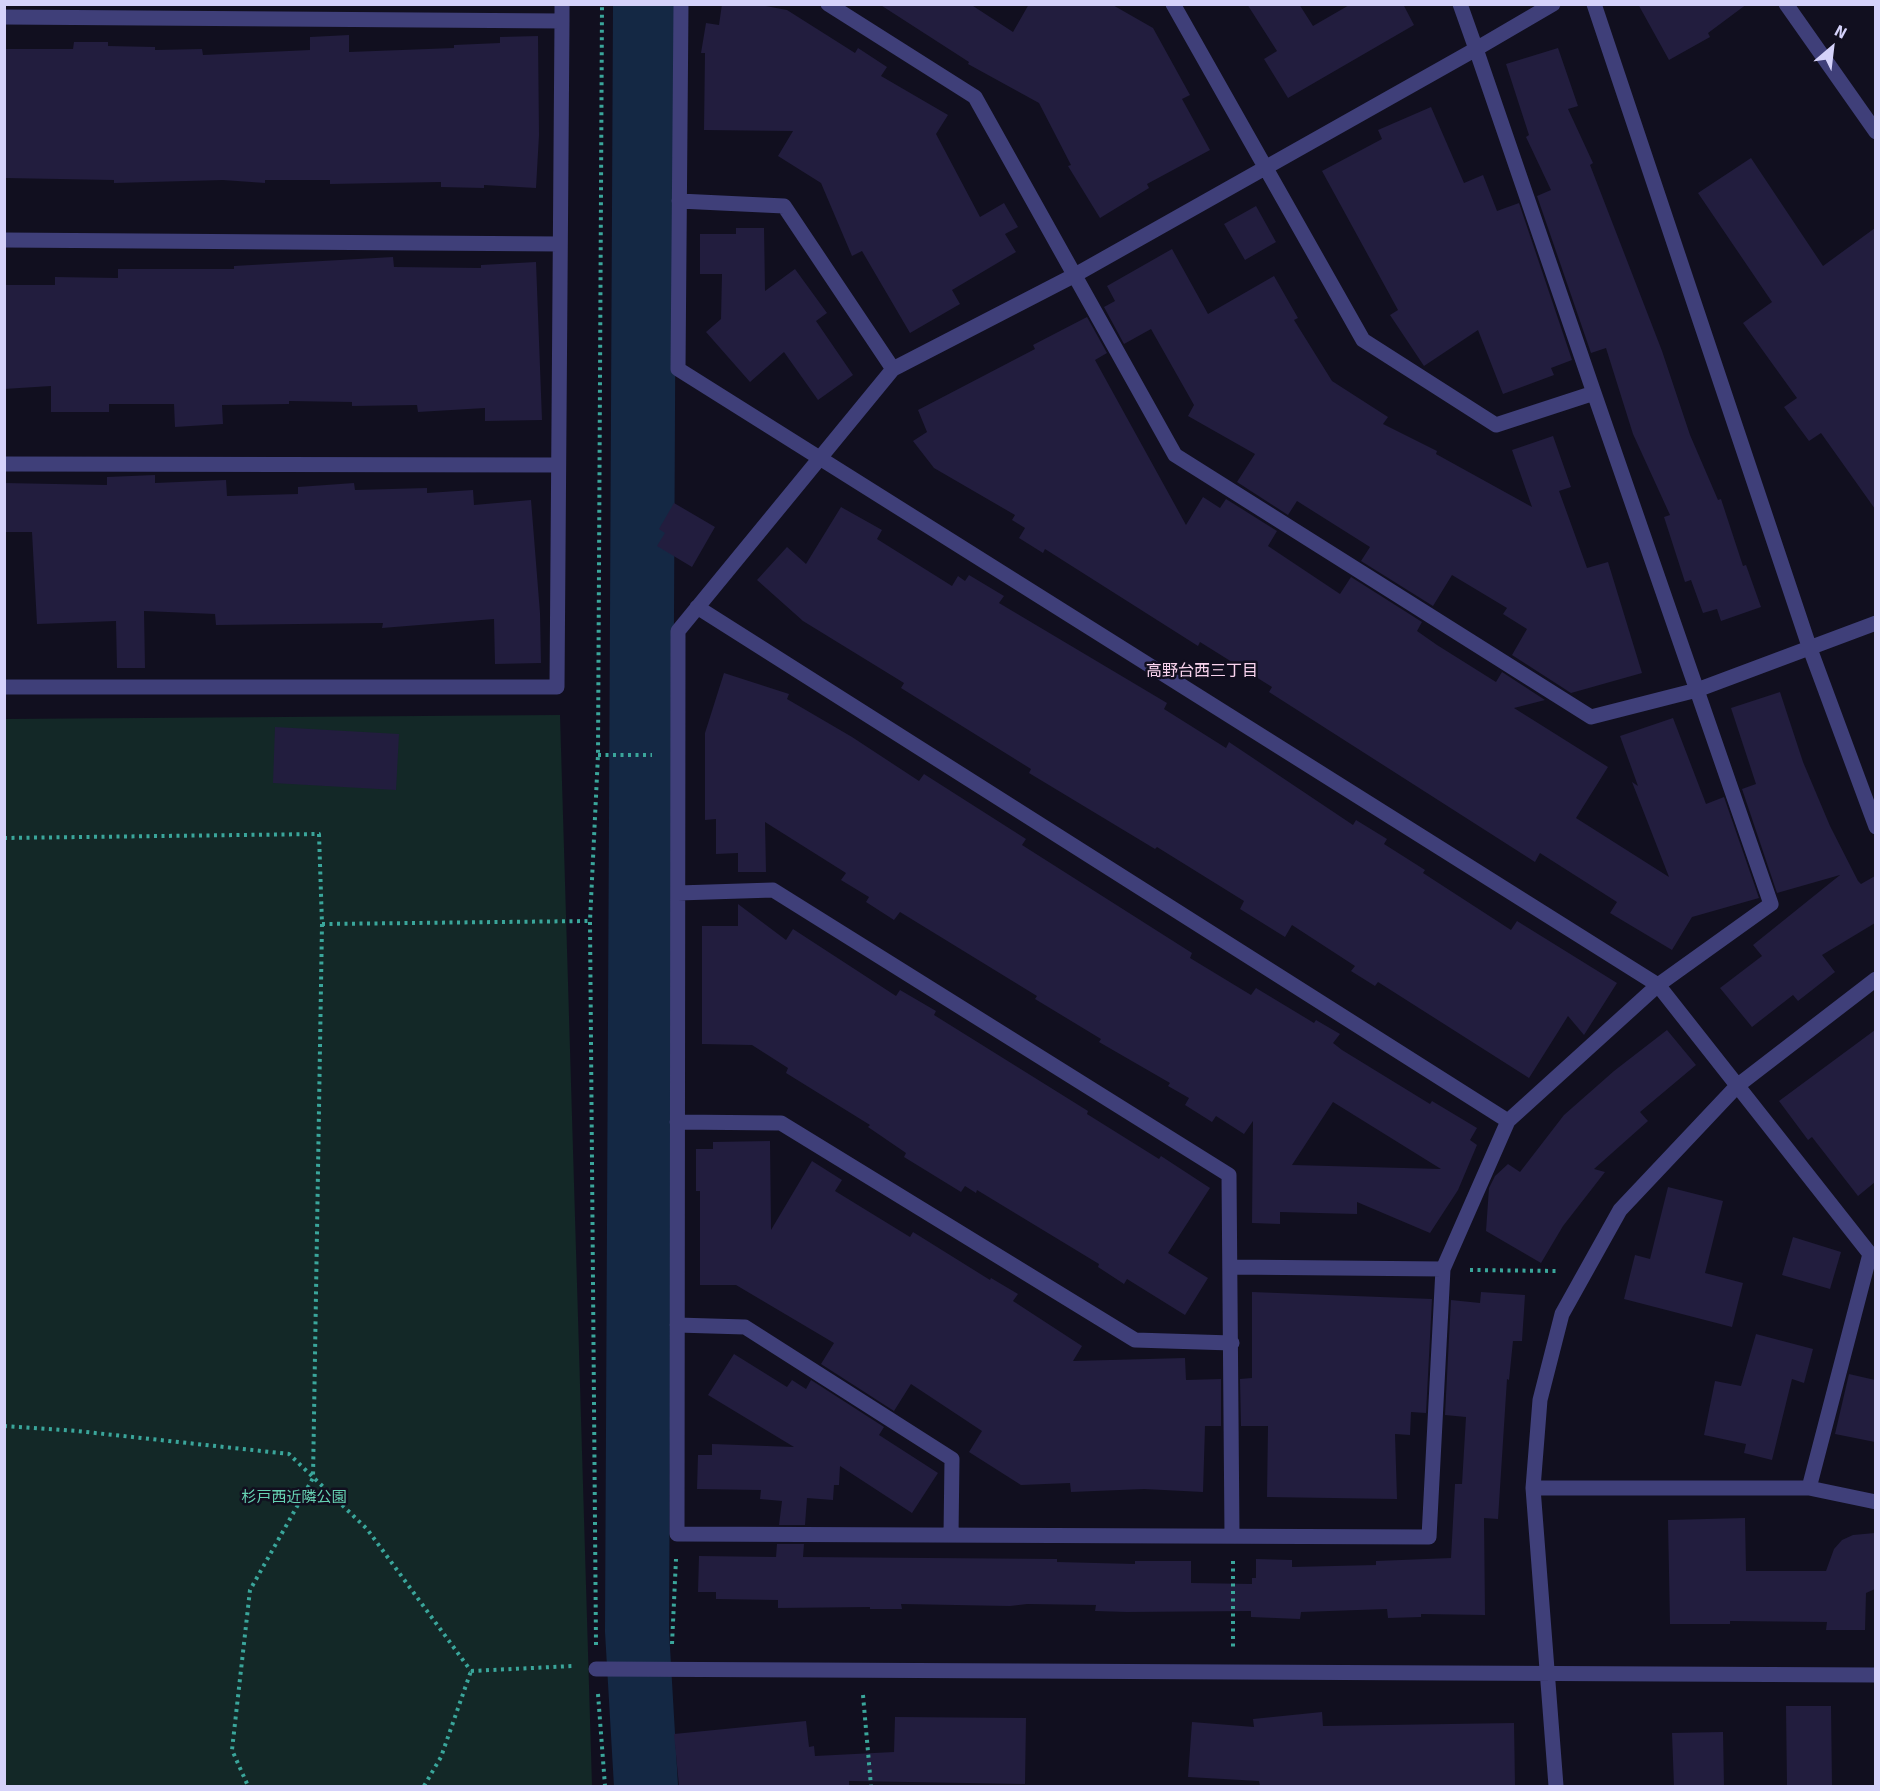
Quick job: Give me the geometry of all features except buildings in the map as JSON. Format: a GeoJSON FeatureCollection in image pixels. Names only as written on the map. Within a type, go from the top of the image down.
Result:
{"type":"FeatureCollection","features":[{"type":"Feature","properties":{"kind":"street"},"geometry":{"type":"LineString","coordinates":[[4,687],[557,687],[562,4]]}},
{"type":"Feature","properties":{"kind":"street"},"geometry":{"type":"LineString","coordinates":[[681,4],[678,369],[1658,986],[1873,1254],[1809,1488]]}},
{"type":"Feature","properties":{"kind":"street"},"geometry":{"type":"LineString","coordinates":[[828,4],[975,97],[1175,455],[1591,717],[1697,690],[1875,623]]}},
{"type":"Feature","properties":{"kind":"street"},"geometry":{"type":"LineString","coordinates":[[1173,4],[1363,340],[1496,425],[1594,393]]}},
{"type":"Feature","properties":{"kind":"street"},"geometry":{"type":"LineString","coordinates":[[1460,4],[1476,49],[1771,904],[1658,986],[1508,1121],[1443,1269],[1429,1538],[677,1534],[678,631],[893,369],[1074,275],[1476,49],[1553,4]]}},
{"type":"Feature","properties":{"kind":"street"},"geometry":{"type":"LineString","coordinates":[[1594,4],[1809,646],[1875,827]]}},
{"type":"Feature","properties":{"kind":"street"},"geometry":{"type":"LineString","coordinates":[[1786,4],[1875,132]]}},
{"type":"Feature","properties":{"kind":"street"},"geometry":{"type":"LineString","coordinates":[[4,17],[562,21]]}},
{"type":"Feature","properties":{"kind":"street"},"geometry":{"type":"LineString","coordinates":[[679,201],[784,206],[893,369]]}},
{"type":"Feature","properties":{"kind":"street"},"geometry":{"type":"LineString","coordinates":[[4,240],[560,244]]}},
{"type":"Feature","properties":{"kind":"street"},"geometry":{"type":"LineString","coordinates":[[4,464],[558,465]]}},
{"type":"Feature","properties":{"kind":"street"},"geometry":{"type":"LineString","coordinates":[[697,607],[1508,1121]]}},
{"type":"Feature","properties":{"kind":"street"},"geometry":{"type":"LineString","coordinates":[[678,893],[773,890],[1229,1175],[1232,1536]]}},
{"type":"Feature","properties":{"kind":"street"},"geometry":{"type":"LineString","coordinates":[[1556,1786],[1533,1488],[1540,1400],[1562,1314],[1620,1210],[1737,1086],[1875,979]]}},
{"type":"Feature","properties":{"kind":"street"},"geometry":{"type":"LineString","coordinates":[[677,1122],[780,1123],[1135,1340],[1232,1343]]}},
{"type":"Feature","properties":{"kind":"street"},"geometry":{"type":"LineString","coordinates":[[1231,1267],[1443,1269]]}},
{"type":"Feature","properties":{"kind":"street"},"geometry":{"type":"LineString","coordinates":[[677,1324],[745,1327],[952,1459],[951,1535]]}},
{"type":"Feature","properties":{"kind":"street"},"geometry":{"type":"LineString","coordinates":[[1533,1488],[1809,1488],[1875,1502]]}},
{"type":"Feature","properties":{"kind":"street"},"geometry":{"type":"LineString","coordinates":[[596,1669],[1875,1675]]}},
{"type":"Feature","properties":{"kind":"path"},"geometry":{"type":"LineString","coordinates":[[602,4],[598,755],[590,921],[596,1669],[605,1786]]}},
{"type":"Feature","properties":{"kind":"path"},"geometry":{"type":"LineString","coordinates":[[598,755],[678,755]]}},
{"type":"Feature","properties":{"kind":"path"},"geometry":{"type":"LineString","coordinates":[[4,838],[319,834],[322,924],[313,1478],[250,1590],[232,1750],[248,1786]]}},
{"type":"Feature","properties":{"kind":"path"},"geometry":{"type":"LineString","coordinates":[[322,924],[590,921]]}},
{"type":"Feature","properties":{"kind":"path"},"geometry":{"type":"LineString","coordinates":[[1443,1269],[1557,1271]]}},
{"type":"Feature","properties":{"kind":"path"},"geometry":{"type":"LineString","coordinates":[[4,1426],[77,1431],[288,1454],[367,1529],[471,1671]]}},
{"type":"Feature","properties":{"kind":"path"},"geometry":{"type":"LineString","coordinates":[[671,1670],[677,1534]]}},
{"type":"Feature","properties":{"kind":"path"},"geometry":{"type":"LineString","coordinates":[[1232,1536],[1234,1673]]}},
{"type":"Feature","properties":{"kind":"path"},"geometry":{"type":"LineString","coordinates":[[471,1671],[576,1665]]}},
{"type":"Feature","properties":{"kind":"path"},"geometry":{"type":"LineString","coordinates":[[424,1786],[441,1757],[471,1671]]}},
{"type":"Feature","properties":{"kind":"path"},"geometry":{"type":"LineString","coordinates":[[861,1671],[871,1786]]}},
{"type":"Feature","properties":{"kind":"green space","name":"杉戸西近隣公園"},"geometry":{"type":"Polygon","coordinates":[[[560,715],[592,1786],[5,1786],[5,719],[560,715]]]}},
{"type":"Feature","properties":{"kind":"waterway"},"geometry":{"type":"LineString","coordinates":[[645,4],[637,1631],[646,1786]]}},
{"type":"Feature","properties":{"kind":"district","name":"高野台西三丁目"},"geometry":{"type":"Point","coordinates":[1202,672]}}]}
